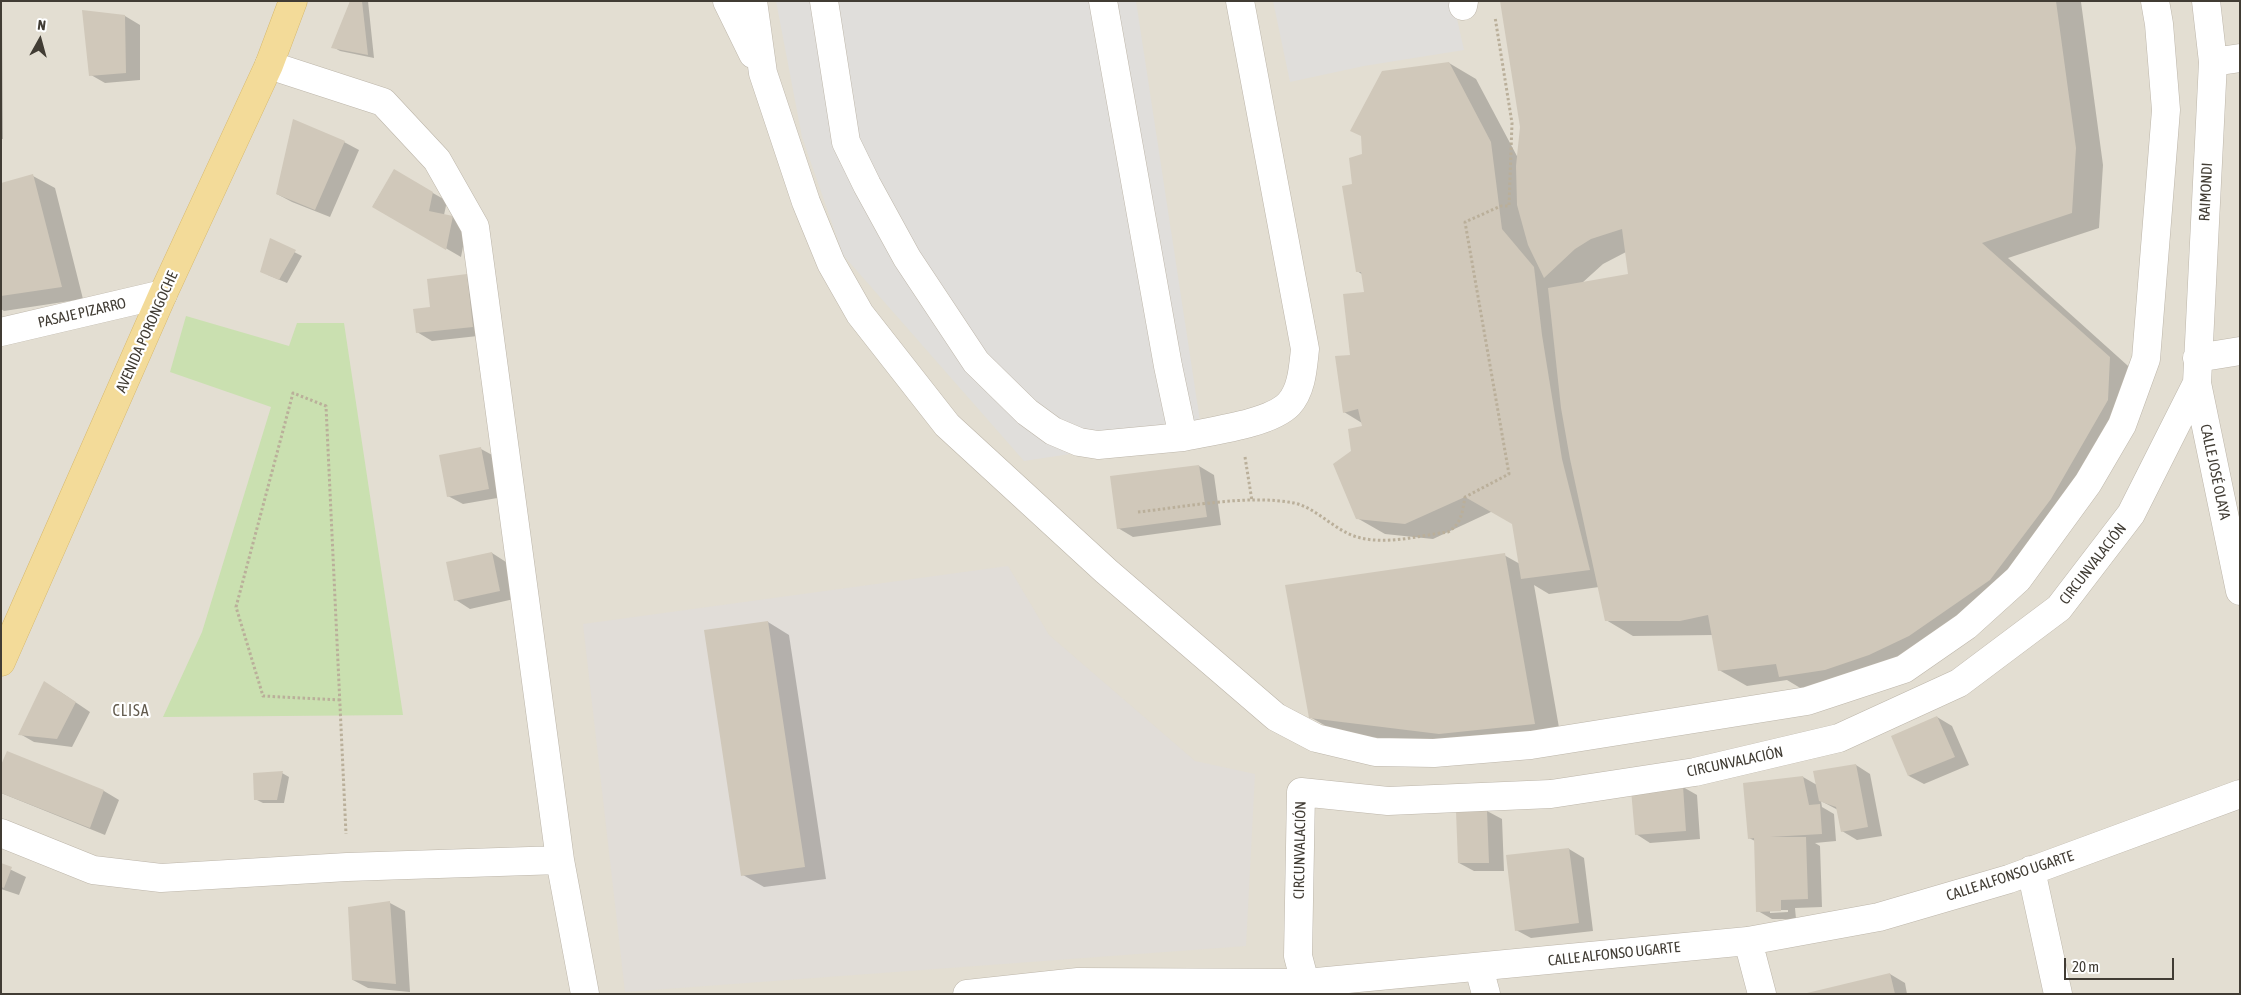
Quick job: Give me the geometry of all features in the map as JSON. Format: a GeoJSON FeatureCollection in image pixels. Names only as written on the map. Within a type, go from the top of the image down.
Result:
{"type":"FeatureCollection","features":[{"type":"Feature","properties":{"kind":"main road","name":"AVENIDA PORONGOCHE"},"geometry":{"type":"LineString","coordinates":[[3,653],[163,294],[269,65],[293,1]]}},
{"type":"Feature","properties":{"kind":"street"},"geometry":{"type":"LineString","coordinates":[[727,1],[763,73],[809,210],[831,263],[860,314],[947,425],[1057,514],[1106,572],[1276,717],[1316,738],[1375,752],[1434,753],[1531,746],[1807,701],[1904,669],[1966,626],[2018,579],[2088,483],[2122,425],[2146,359],[2166,110],[2160,24],[2155,1]]}},
{"type":"Feature","properties":{"kind":"street"},"geometry":{"type":"LineString","coordinates":[[753,1],[763,73]]}},
{"type":"Feature","properties":{"kind":"street"},"geometry":{"type":"LineString","coordinates":[[824,1],[846,142],[907,258],[976,362],[1027,412],[1053,431],[1079,442],[1098,445],[1183,438],[1264,418],[1278,412],[1290,403],[1302,378],[1305,349],[1240,1]]}},
{"type":"Feature","properties":{"kind":"street"},"geometry":{"type":"LineString","coordinates":[[1103,1],[1168,366],[1183,438]]}},
{"type":"Feature","properties":{"kind":"street","name":"RAIMONDI"},"geometry":{"type":"LineString","coordinates":[[2197,371],[2213,62],[2206,1]]}},
{"type":"Feature","properties":{"kind":"street"},"geometry":{"type":"LineString","coordinates":[[2213,62],[2240,58]]}},
{"type":"Feature","properties":{"kind":"street"},"geometry":{"type":"LineString","coordinates":[[269,65],[383,102],[437,160],[475,228],[560,860],[585,994]]}},
{"type":"Feature","properties":{"kind":"street","name":"PASAJE PIZARRO"},"geometry":{"type":"LineString","coordinates":[[1,332],[163,294]]}},
{"type":"Feature","properties":{"kind":"street"},"geometry":{"type":"LineString","coordinates":[[2197,371],[2240,351]]}},
{"type":"Feature","properties":{"kind":"street","name":"CALLE JOSÉ OLAYA"},"geometry":{"type":"LineString","coordinates":[[2197,371],[2240,591]]}},
{"type":"Feature","properties":{"kind":"street","name":"CIRCUNVALACIÓN"},"geometry":{"type":"LineString","coordinates":[[1307,988],[1298,956],[1301,792],[1388,801],[1551,794],[1695,772],[1840,738],[1959,683],[2059,608],[2131,514],[2197,371]]}},
{"type":"Feature","properties":{"kind":"street","name":"CALLE ALFONSO UGARTE"},"geometry":{"type":"LineString","coordinates":[[967,994],[1078,988],[1307,988],[1479,968],[1748,941],[1879,917],[2009,879],[2240,794]]}},
{"type":"Feature","properties":{"kind":"street"},"geometry":{"type":"LineString","coordinates":[[1,833],[94,870],[161,878],[347,867],[560,860]]}},
{"type":"Feature","properties":{"kind":"street"},"geometry":{"type":"LineString","coordinates":[[2031,870],[2058,994]]}},
{"type":"Feature","properties":{"kind":"street"},"geometry":{"type":"LineString","coordinates":[[1748,941],[1762,994]]}},
{"type":"Feature","properties":{"kind":"street"},"geometry":{"type":"LineString","coordinates":[[1479,968],[1486,994]]}},
{"type":"Feature","properties":{"kind":"path"},"geometry":{"type":"LineString","coordinates":[[1138,512],[1252,501],[1294,504],[1307,508],[1347,533],[1362,539],[1378,541],[1448,532],[1457,526],[1461,520],[1465,497],[1509,474],[1465,222],[1501,206],[1509,206],[1512,123],[1494,11]]}},
{"type":"Feature","properties":{"kind":"path"},"geometry":{"type":"LineString","coordinates":[[340,700],[263,696],[236,607],[293,393],[326,406],[340,700],[347,867]]}},
{"type":"Feature","properties":{"kind":"path"},"geometry":{"type":"LineString","coordinates":[[1240,424],[1252,501]]}},
{"type":"Feature","properties":{"kind":"shaded area"},"geometry":{"type":"Polygon","coordinates":[[[1,1],[2240,1],[2240,994],[1,994],[1,1]]]}},
{"type":"Feature","properties":{"kind":"shaded area"},"geometry":{"type":"Polygon","coordinates":[[[776,1],[1136,1],[1202,434],[1024,461],[843,255],[802,137],[776,1]]]}},
{"type":"Feature","properties":{"kind":"shaded area"},"geometry":{"type":"Polygon","coordinates":[[[1273,1],[1453,1],[1464,50],[1364,66],[1290,82],[1273,1]]]}},
{"type":"Feature","properties":{"kind":"shaded area"},"geometry":{"type":"Polygon","coordinates":[[[1008,566],[1049,635],[1195,761],[1255,774],[1246,946],[625,992],[583,624],[1008,566]]]}},
{"type":"Feature","properties":{"kind":"green space"},"geometry":{"type":"Polygon","coordinates":[[[186,316],[289,346],[297,323],[344,323],[403,715],[163,717],[202,632],[271,407],[170,372],[186,316]]]}},
{"type":"Feature","properties":{"kind":"building"},"geometry":{"type":"Polygon","coordinates":[[[350,1],[362,1],[368,55],[331,48],[350,1]]]}},
{"type":"Feature","properties":{"kind":"building"},"geometry":{"type":"Polygon","coordinates":[[[1500,1],[2056,1],[2076,148],[2072,213],[1982,243],[2110,357],[2108,400],[2051,499],[1990,580],[1909,636],[1869,655],[1825,670],[1779,677],[1776,664],[1718,671],[1708,615],[1680,621],[1605,621],[1570,459],[1561,408],[1548,288],[1628,274],[1622,229],[1591,239],[1575,249],[1544,278],[1528,245],[1517,205],[1516,166],[1520,127],[1500,1]]]}},
{"type":"Feature","properties":{"kind":"building"},"geometry":{"type":"Polygon","coordinates":[[[82,10],[125,15],[126,73],[89,76],[82,10]]]}},
{"type":"Feature","properties":{"kind":"building"},"geometry":{"type":"Polygon","coordinates":[[[1449,62],[1491,142],[1502,229],[1534,267],[1542,335],[1562,459],[1590,570],[1521,579],[1512,524],[1465,497],[1405,524],[1356,519],[1333,464],[1351,451],[1348,429],[1362,426],[1358,409],[1343,413],[1335,356],[1350,355],[1343,294],[1364,292],[1361,272],[1356,272],[1342,186],[1352,184],[1349,158],[1362,154],[1361,136],[1350,131],[1382,71],[1449,62]]]}},
{"type":"Feature","properties":{"kind":"building"},"geometry":{"type":"Polygon","coordinates":[[[293,119],[345,141],[315,210],[276,194],[293,119]]]}},
{"type":"Feature","properties":{"kind":"building"},"geometry":{"type":"Polygon","coordinates":[[[394,169],[433,192],[429,211],[453,216],[446,250],[372,207],[394,169]]]}},
{"type":"Feature","properties":{"kind":"building"},"geometry":{"type":"Polygon","coordinates":[[[33,174],[62,287],[1,296],[1,183],[33,174]]]}},
{"type":"Feature","properties":{"kind":"building"},"geometry":{"type":"Polygon","coordinates":[[[270,238],[296,250],[279,280],[260,272],[270,238]]]}},
{"type":"Feature","properties":{"kind":"building"},"geometry":{"type":"Polygon","coordinates":[[[467,274],[473,327],[416,333],[413,309],[430,307],[427,279],[467,274]]]}},
{"type":"Feature","properties":{"kind":"building"},"geometry":{"type":"Polygon","coordinates":[[[481,447],[489,489],[447,497],[439,455],[481,447]]]}},
{"type":"Feature","properties":{"kind":"building"},"geometry":{"type":"Polygon","coordinates":[[[1199,465],[1207,517],[1117,529],[1110,476],[1199,465]]]}},
{"type":"Feature","properties":{"kind":"building"},"geometry":{"type":"Polygon","coordinates":[[[492,552],[500,591],[454,601],[446,562],[492,552]]]}},
{"type":"Feature","properties":{"kind":"building"},"geometry":{"type":"Polygon","coordinates":[[[1505,553],[1535,724],[1439,734],[1309,718],[1285,585],[1505,553]]]}},
{"type":"Feature","properties":{"kind":"building"},"geometry":{"type":"Polygon","coordinates":[[[768,621],[805,867],[741,876],[704,630],[768,621]]]}},
{"type":"Feature","properties":{"kind":"building"},"geometry":{"type":"Polygon","coordinates":[[[44,681],[76,702],[57,739],[18,735],[44,681]]]}},
{"type":"Feature","properties":{"kind":"building"},"geometry":{"type":"Polygon","coordinates":[[[1937,716],[1955,757],[1908,776],[1891,736],[1937,716]]]}},
{"type":"Feature","properties":{"kind":"building"},"geometry":{"type":"Polygon","coordinates":[[[7,751],[104,790],[90,828],[1,793],[1,765],[7,751]]]}},
{"type":"Feature","properties":{"kind":"building"},"geometry":{"type":"Polygon","coordinates":[[[1856,764],[1868,827],[1841,832],[1836,807],[1819,801],[1813,771],[1856,764]]]}},
{"type":"Feature","properties":{"kind":"building"},"geometry":{"type":"Polygon","coordinates":[[[283,771],[277,800],[254,800],[253,773],[283,771]]]}},
{"type":"Feature","properties":{"kind":"building"},"geometry":{"type":"Polygon","coordinates":[[[1803,776],[1809,805],[1820,804],[1822,834],[1770,837],[1806,837],[1808,899],[1781,900],[1781,911],[1756,912],[1754,838],[1748,839],[1743,783],[1803,776]]]}},
{"type":"Feature","properties":{"kind":"building"},"geometry":{"type":"Polygon","coordinates":[[[1683,786],[1686,831],[1635,835],[1631,790],[1683,786]]]}},
{"type":"Feature","properties":{"kind":"building"},"geometry":{"type":"Polygon","coordinates":[[[1487,810],[1489,863],[1458,863],[1456,811],[1487,810]]]}},
{"type":"Feature","properties":{"kind":"building"},"geometry":{"type":"Polygon","coordinates":[[[1569,848],[1579,923],[1515,931],[1506,855],[1569,848]]]}},
{"type":"Feature","properties":{"kind":"building"},"geometry":{"type":"Polygon","coordinates":[[[1,863],[12,867],[4,888],[1,887],[1,863]]]}},
{"type":"Feature","properties":{"kind":"building"},"geometry":{"type":"Polygon","coordinates":[[[390,901],[396,984],[352,980],[348,907],[390,901]]]}},
{"type":"Feature","properties":{"kind":"building"},"geometry":{"type":"Polygon","coordinates":[[[1890,973],[1895,994],[1807,994],[1807,993],[1890,973]]]}},
{"type":"Feature","properties":{"kind":"district","name":"CLISA"},"geometry":{"type":"Point","coordinates":[131,711]}}]}
